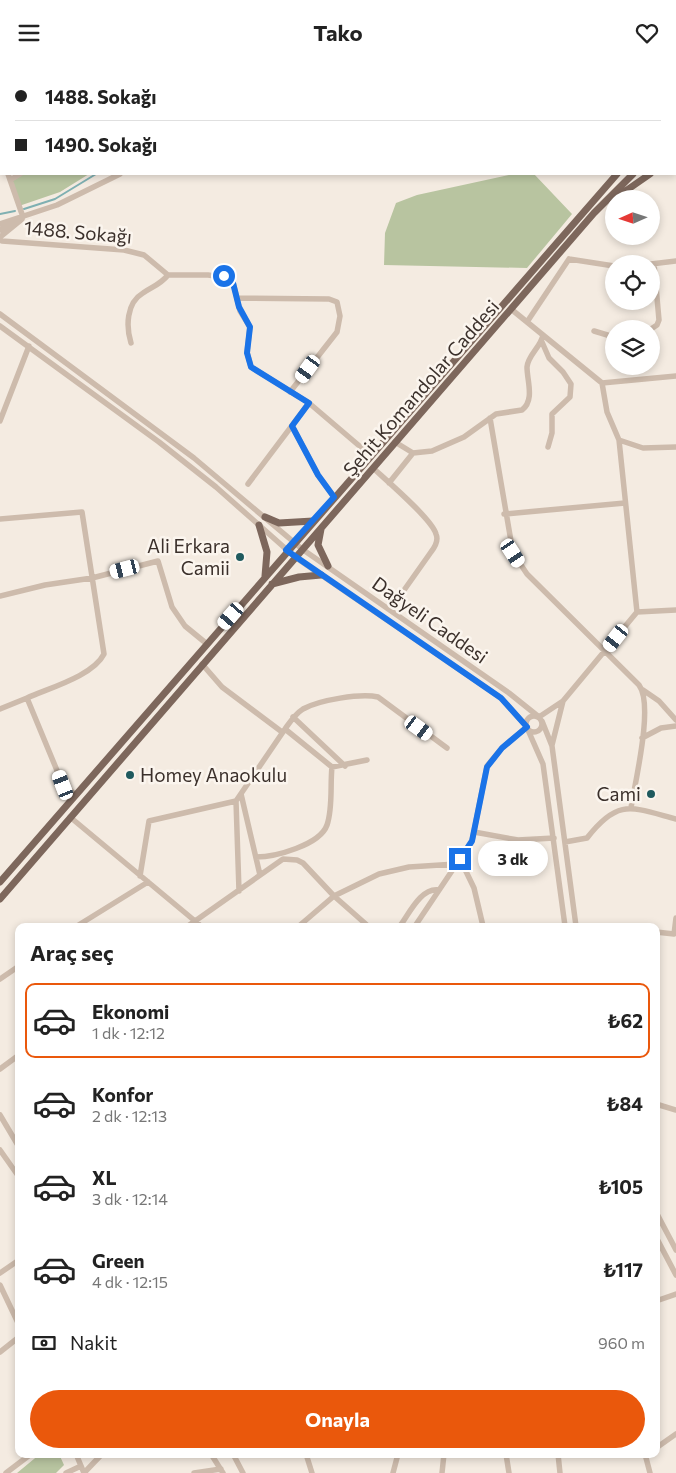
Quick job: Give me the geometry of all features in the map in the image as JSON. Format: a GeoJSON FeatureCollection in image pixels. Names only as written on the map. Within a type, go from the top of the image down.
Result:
{"type":"FeatureCollection","features":[{"type":"Feature","properties":{"kind":"main road","name":"Şehit Komandolar Caddesi"},"geometry":{"type":"LineString","coordinates":[[0,882],[264,578],[286,550],[615,175]]}},
{"type":"Feature","properties":{"kind":"main road","name":"Şehit Komandolar Caddesi"},"geometry":{"type":"LineString","coordinates":[[0,899],[594,213],[632,175]]}},
{"type":"Feature","properties":{"kind":"main road"},"geometry":{"type":"LineString","coordinates":[[627,190],[649,175]]}},
{"type":"Feature","properties":{"kind":"main road"},"geometry":{"type":"LineString","coordinates":[[594,213],[605,205]]}},
{"type":"Feature","properties":{"kind":"main road"},"geometry":{"type":"LineString","coordinates":[[265,517],[279,523],[313,521]]}},
{"type":"Feature","properties":{"kind":"main road"},"geometry":{"type":"LineString","coordinates":[[259,525],[267,552],[264,578]]}},
{"type":"Feature","properties":{"kind":"main road"},"geometry":{"type":"LineString","coordinates":[[322,527],[318,545],[328,566]]}},
{"type":"Feature","properties":{"kind":"main road"},"geometry":{"type":"LineString","coordinates":[[272,584],[299,577],[321,575]]}},
{"type":"Feature","properties":{"kind":"street"},"geometry":{"type":"LineString","coordinates":[[403,65],[414,65]]}},
{"type":"Feature","properties":{"kind":"street"},"geometry":{"type":"LineString","coordinates":[[0,224],[57,205],[118,175]]}},
{"type":"Feature","properties":{"kind":"street"},"geometry":{"type":"LineString","coordinates":[[9,177],[23,217]]}},
{"type":"Feature","properties":{"kind":"street"},"geometry":{"type":"LineString","coordinates":[[1,240],[9,229],[23,217]]}},
{"type":"Feature","properties":{"kind":"street"},"geometry":{"type":"LineString","coordinates":[[0,229],[23,217]]}},
{"type":"Feature","properties":{"kind":"street","name":"1488. Sokağı"},"geometry":{"type":"LineString","coordinates":[[1,240],[132,251],[148,257],[168,275]]}},
{"type":"Feature","properties":{"kind":"street"},"geometry":{"type":"LineString","coordinates":[[563,249],[569,259]]}},
{"type":"Feature","properties":{"kind":"street"},"geometry":{"type":"LineString","coordinates":[[569,259],[605,265]]}},
{"type":"Feature","properties":{"kind":"street"},"geometry":{"type":"LineString","coordinates":[[527,322],[569,259]]}},
{"type":"Feature","properties":{"kind":"street"},"geometry":{"type":"LineString","coordinates":[[660,263],[676,261]]}},
{"type":"Feature","properties":{"kind":"street"},"geometry":{"type":"LineString","coordinates":[[131,343],[128,321],[134,302],[140,295],[160,283],[168,275],[227,277],[233,283],[240,311],[250,327],[247,353],[249,364],[257,373],[309,403],[370,455]]}},
{"type":"Feature","properties":{"kind":"street"},"geometry":{"type":"LineString","coordinates":[[237,298],[329,299],[337,302],[340,316],[337,332],[290,392]]}},
{"type":"Feature","properties":{"kind":"street"},"geometry":{"type":"LineString","coordinates":[[417,923],[472,841],[487,767],[502,748],[527,728],[529,717],[541,719],[563,701],[606,651],[636,612],[618,439],[607,412],[602,383],[511,309]]}},
{"type":"Feature","properties":{"kind":"street","name":"Dağyeli Caddesi"},"geometry":{"type":"LineString","coordinates":[[0,314],[194,458],[302,549],[509,693],[541,719]]}},
{"type":"Feature","properties":{"kind":"street","name":"Dağyeli Caddesi"},"geometry":{"type":"LineString","coordinates":[[0,326],[159,442],[216,487],[295,557],[501,698],[521,718],[543,764],[565,923]]}},
{"type":"Feature","properties":{"kind":"street"},"geometry":{"type":"LineString","coordinates":[[594,331],[605,334]]}},
{"type":"Feature","properties":{"kind":"street"},"geometry":{"type":"LineString","coordinates":[[395,442],[413,453],[432,451],[464,437],[496,414],[519,411],[525,408],[529,400],[527,365],[542,342],[543,335]]}},
{"type":"Feature","properties":{"kind":"street"},"geometry":{"type":"LineString","coordinates":[[542,342],[549,358],[568,377],[571,391],[568,400],[552,414],[552,433],[548,447]]}},
{"type":"Feature","properties":{"kind":"street"},"geometry":{"type":"LineString","coordinates":[[0,421],[29,346]]}},
{"type":"Feature","properties":{"kind":"street"},"geometry":{"type":"LineString","coordinates":[[602,383],[676,376]]}},
{"type":"Feature","properties":{"kind":"street"},"geometry":{"type":"LineString","coordinates":[[248,484],[309,403]]}},
{"type":"Feature","properties":{"kind":"street"},"geometry":{"type":"LineString","coordinates":[[490,419],[504,514],[513,553],[527,574],[606,651],[642,690],[659,701],[676,720]]}},
{"type":"Feature","properties":{"kind":"street"},"geometry":{"type":"LineString","coordinates":[[292,426],[318,475],[334,497]]}},
{"type":"Feature","properties":{"kind":"street"},"geometry":{"type":"LineString","coordinates":[[618,439],[643,448],[676,447]]}},
{"type":"Feature","properties":{"kind":"street"},"geometry":{"type":"LineString","coordinates":[[389,483],[413,453]]}},
{"type":"Feature","properties":{"kind":"street"},"geometry":{"type":"LineString","coordinates":[[373,468],[428,521],[436,534],[437,543],[390,610]]}},
{"type":"Feature","properties":{"kind":"street"},"geometry":{"type":"LineString","coordinates":[[504,514],[625,503]]}},
{"type":"Feature","properties":{"kind":"street"},"geometry":{"type":"LineString","coordinates":[[0,519],[82,512],[104,654],[100,662],[91,670],[0,709]]}},
{"type":"Feature","properties":{"kind":"street"},"geometry":{"type":"LineString","coordinates":[[0,596],[45,585],[92,578],[158,561],[172,607],[186,626],[207,644]]}},
{"type":"Feature","properties":{"kind":"street"},"geometry":{"type":"LineString","coordinates":[[636,612],[676,610]]}},
{"type":"Feature","properties":{"kind":"street"},"geometry":{"type":"LineString","coordinates":[[202,664],[222,687],[332,767],[345,766],[367,760]]}},
{"type":"Feature","properties":{"kind":"street"},"geometry":{"type":"LineString","coordinates":[[631,808],[642,738],[645,701],[642,690]]}},
{"type":"Feature","properties":{"kind":"street"},"geometry":{"type":"LineString","coordinates":[[240,891],[236,801],[293,717],[304,708],[355,695],[367,694],[378,697],[447,748]]}},
{"type":"Feature","properties":{"kind":"street"},"geometry":{"type":"LineString","coordinates":[[27,698],[63,785],[76,795]]}},
{"type":"Feature","properties":{"kind":"street"},"geometry":{"type":"LineString","coordinates":[[552,746],[563,701]]}},
{"type":"Feature","properties":{"kind":"street"},"geometry":{"type":"LineString","coordinates":[[293,717],[345,766]]}},
{"type":"Feature","properties":{"kind":"street"},"geometry":{"type":"LineString","coordinates":[[527,728],[533,732],[539,731],[542,727],[541,719]]}},
{"type":"Feature","properties":{"kind":"street"},"geometry":{"type":"LineString","coordinates":[[541,719],[552,746],[576,923]]}},
{"type":"Feature","properties":{"kind":"street"},"geometry":{"type":"LineString","coordinates":[[642,738],[661,728],[676,726]]}},
{"type":"Feature","properties":{"kind":"street"},"geometry":{"type":"LineString","coordinates":[[256,857],[283,853],[313,840],[324,831],[328,816],[332,767]]}},
{"type":"Feature","properties":{"kind":"street"},"geometry":{"type":"LineString","coordinates":[[240,794],[260,875]]}},
{"type":"Feature","properties":{"kind":"street"},"geometry":{"type":"LineString","coordinates":[[140,876],[149,821],[236,801]]}},
{"type":"Feature","properties":{"kind":"street"},"geometry":{"type":"LineString","coordinates":[[564,842],[587,838],[603,818],[618,811],[631,808],[676,819]]}},
{"type":"Feature","properties":{"kind":"street"},"geometry":{"type":"LineString","coordinates":[[70,817],[197,923]]}},
{"type":"Feature","properties":{"kind":"street"},"geometry":{"type":"LineString","coordinates":[[474,832],[518,840],[554,838]]}},
{"type":"Feature","properties":{"kind":"street"},"geometry":{"type":"LineString","coordinates":[[192,923],[240,891],[283,859],[297,860],[303,863],[334,897],[364,923]]}},
{"type":"Feature","properties":{"kind":"street"},"geometry":{"type":"LineString","coordinates":[[460,859],[474,888],[482,923]]}},
{"type":"Feature","properties":{"kind":"street"},"geometry":{"type":"LineString","coordinates":[[303,923],[334,897],[379,874],[409,867],[456,865]]}},
{"type":"Feature","properties":{"kind":"street"},"geometry":{"type":"LineString","coordinates":[[82,923],[148,882]]}},
{"type":"Feature","properties":{"kind":"street"},"geometry":{"type":"LineString","coordinates":[[402,923],[424,893],[431,889],[439,890]]}},
{"type":"Feature","properties":{"kind":"street"},"geometry":{"type":"LineString","coordinates":[[676,919],[676,941]]}},
{"type":"Feature","properties":{"kind":"street"},"geometry":{"type":"LineString","coordinates":[[660,932],[675,934]]}},
{"type":"Feature","properties":{"kind":"street"},"geometry":{"type":"LineString","coordinates":[[0,979],[15,969]]}},
{"type":"Feature","properties":{"kind":"street"},"geometry":{"type":"LineString","coordinates":[[0,1069],[15,1058]]}},
{"type":"Feature","properties":{"kind":"street"},"geometry":{"type":"LineString","coordinates":[[660,1105],[676,1109]]}},
{"type":"Feature","properties":{"kind":"street"},"geometry":{"type":"LineString","coordinates":[[0,1115],[15,1139]]}},
{"type":"Feature","properties":{"kind":"street"},"geometry":{"type":"LineString","coordinates":[[0,1150],[15,1171]]}},
{"type":"Feature","properties":{"kind":"street"},"geometry":{"type":"LineString","coordinates":[[660,1220],[676,1250]]}},
{"type":"Feature","properties":{"kind":"street"},"geometry":{"type":"LineString","coordinates":[[660,1245],[676,1275]]}},
{"type":"Feature","properties":{"kind":"street"},"geometry":{"type":"LineString","coordinates":[[0,1273],[15,1263]]}},
{"type":"Feature","properties":{"kind":"street"},"geometry":{"type":"LineString","coordinates":[[0,1285],[15,1317]]}},
{"type":"Feature","properties":{"kind":"street"},"geometry":{"type":"LineString","coordinates":[[660,1300],[676,1294]]}},
{"type":"Feature","properties":{"kind":"street"},"geometry":{"type":"LineString","coordinates":[[0,1352],[15,1340]]}},
{"type":"Feature","properties":{"kind":"street"},"geometry":{"type":"LineString","coordinates":[[660,1445],[676,1434]]}},
{"type":"Feature","properties":{"kind":"street"},"geometry":{"type":"LineString","coordinates":[[6,1473],[26,1458]]}},
{"type":"Feature","properties":{"kind":"street"},"geometry":{"type":"LineString","coordinates":[[78,1458],[84,1473],[98,1458]]}},
{"type":"Feature","properties":{"kind":"street"},"geometry":{"type":"LineString","coordinates":[[194,1473],[222,1471],[214,1458]]}},
{"type":"Feature","properties":{"kind":"street"},"geometry":{"type":"LineString","coordinates":[[235,1458],[243,1473]]}},
{"type":"Feature","properties":{"kind":"street"},"geometry":{"type":"LineString","coordinates":[[307,1458],[312,1473]]}},
{"type":"Feature","properties":{"kind":"street"},"geometry":{"type":"LineString","coordinates":[[395,1473],[397,1458]]}},
{"type":"Feature","properties":{"kind":"street"},"geometry":{"type":"LineString","coordinates":[[442,1473],[444,1458]]}},
{"type":"Feature","properties":{"kind":"street"},"geometry":{"type":"LineString","coordinates":[[507,1458],[509,1473]]}},
{"type":"Feature","properties":{"kind":"street"},"geometry":{"type":"LineString","coordinates":[[558,1458],[560,1473]]}},
{"type":"Feature","properties":{"kind":"street"},"geometry":{"type":"LineString","coordinates":[[647,1458],[650,1473]]}},
{"type":"Feature","properties":{"kind":"street"},"geometry":{"type":"LineString","coordinates":[[66,1473],[81,1466]]}},
{"type":"Feature","properties":{"kind":"green space"},"geometry":{"type":"Polygon","coordinates":[[[22,175],[87,175],[60,192],[19,206],[12,181],[22,175]]]}},
{"type":"Feature","properties":{"kind":"green space"},"geometry":{"type":"Polygon","coordinates":[[[508,175],[535,175],[572,214],[527,268],[384,265],[385,233],[396,203],[417,195],[508,175]]]}},
{"type":"Feature","properties":{"kind":"green space"},"geometry":{"type":"Polygon","coordinates":[[[35,1458],[61,1458],[64,1465],[56,1473],[17,1473],[35,1458]]]}},
{"type":"Feature","properties":{"kind":"waterway"},"geometry":{"type":"LineString","coordinates":[[24,209],[55,199],[94,175]]}},
{"type":"Feature","properties":{"kind":"waterway"},"geometry":{"type":"LineString","coordinates":[[0,214],[15,211]]}},
{"type":"Feature","properties":{"kind":"place","name":"Ali Erkara Camii"},"geometry":{"type":"Point","coordinates":[240,557]}},
{"type":"Feature","properties":{"kind":"place","name":"Homey Anaokulu"},"geometry":{"type":"Point","coordinates":[130,775]}},
{"type":"Feature","properties":{"kind":"place","name":"Cami"},"geometry":{"type":"Point","coordinates":[651,794]}},
{"type":"Feature","properties":{"kind":"route"},"geometry":{"type":"LineString","coordinates":[[224,276],[232,280],[242,315],[250,327],[251,332],[247,353],[251,367],[257,373],[309,403],[292,426],[318,475],[334,497],[286,550],[501,698],[521,718],[527,727],[502,748],[487,767],[482,781],[478,816],[472,841],[460,859]]}}]}
